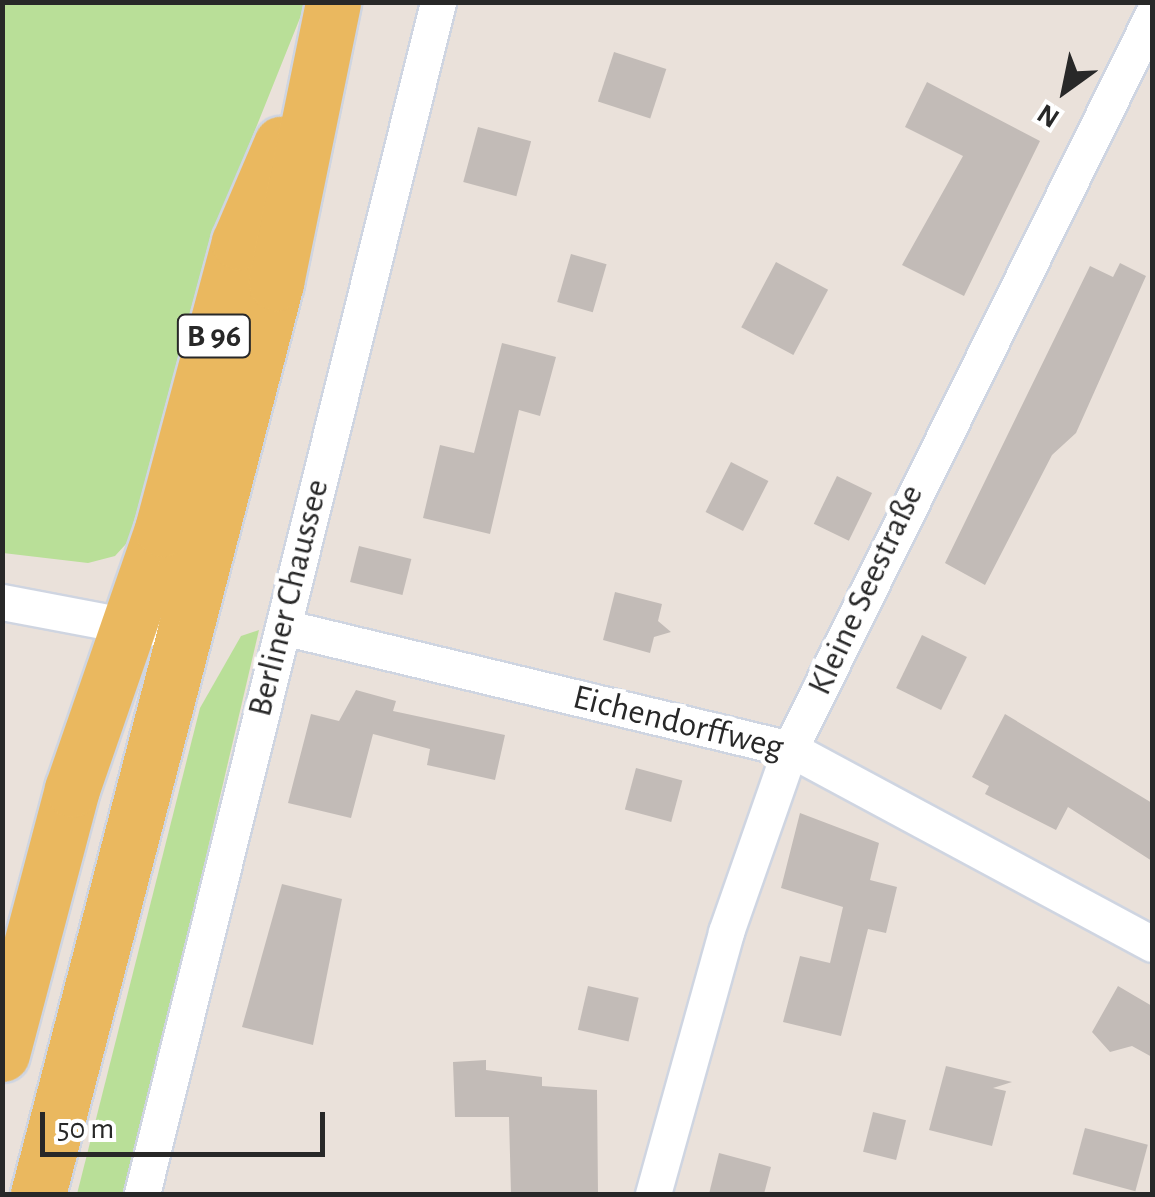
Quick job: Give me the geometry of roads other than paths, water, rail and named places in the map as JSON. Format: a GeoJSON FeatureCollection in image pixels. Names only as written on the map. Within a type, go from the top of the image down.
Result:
{"type":"FeatureCollection","features":[{"type":"Feature","properties":{"kind":"main road","name":"B 96"},"geometry":{"type":"LineString","coordinates":[[2,1054],[72,789],[128,624],[239,242],[326,28]]}},
{"type":"Feature","properties":{"kind":"main road","name":"B 96"},"geometry":{"type":"LineString","coordinates":[[38,1194],[180,637],[280,267],[326,28]]}},
{"type":"Feature","properties":{"kind":"street","name":"Berliner Chaussee"},"geometry":{"type":"LineString","coordinates":[[142,1194],[438,2]]}},
{"type":"Feature","properties":{"kind":"street","name":"Kleine Seestraße"},"geometry":{"type":"LineString","coordinates":[[653,1194],[726,932],[790,749],[1152,16]]}},
{"type":"Feature","properties":{"kind":"street"},"geometry":{"type":"LineString","coordinates":[[2,602],[180,637]]}},
{"type":"Feature","properties":{"kind":"street","name":"Eichendorffweg"},"geometry":{"type":"LineString","coordinates":[[282,627],[790,749],[1152,944]]}}]}
